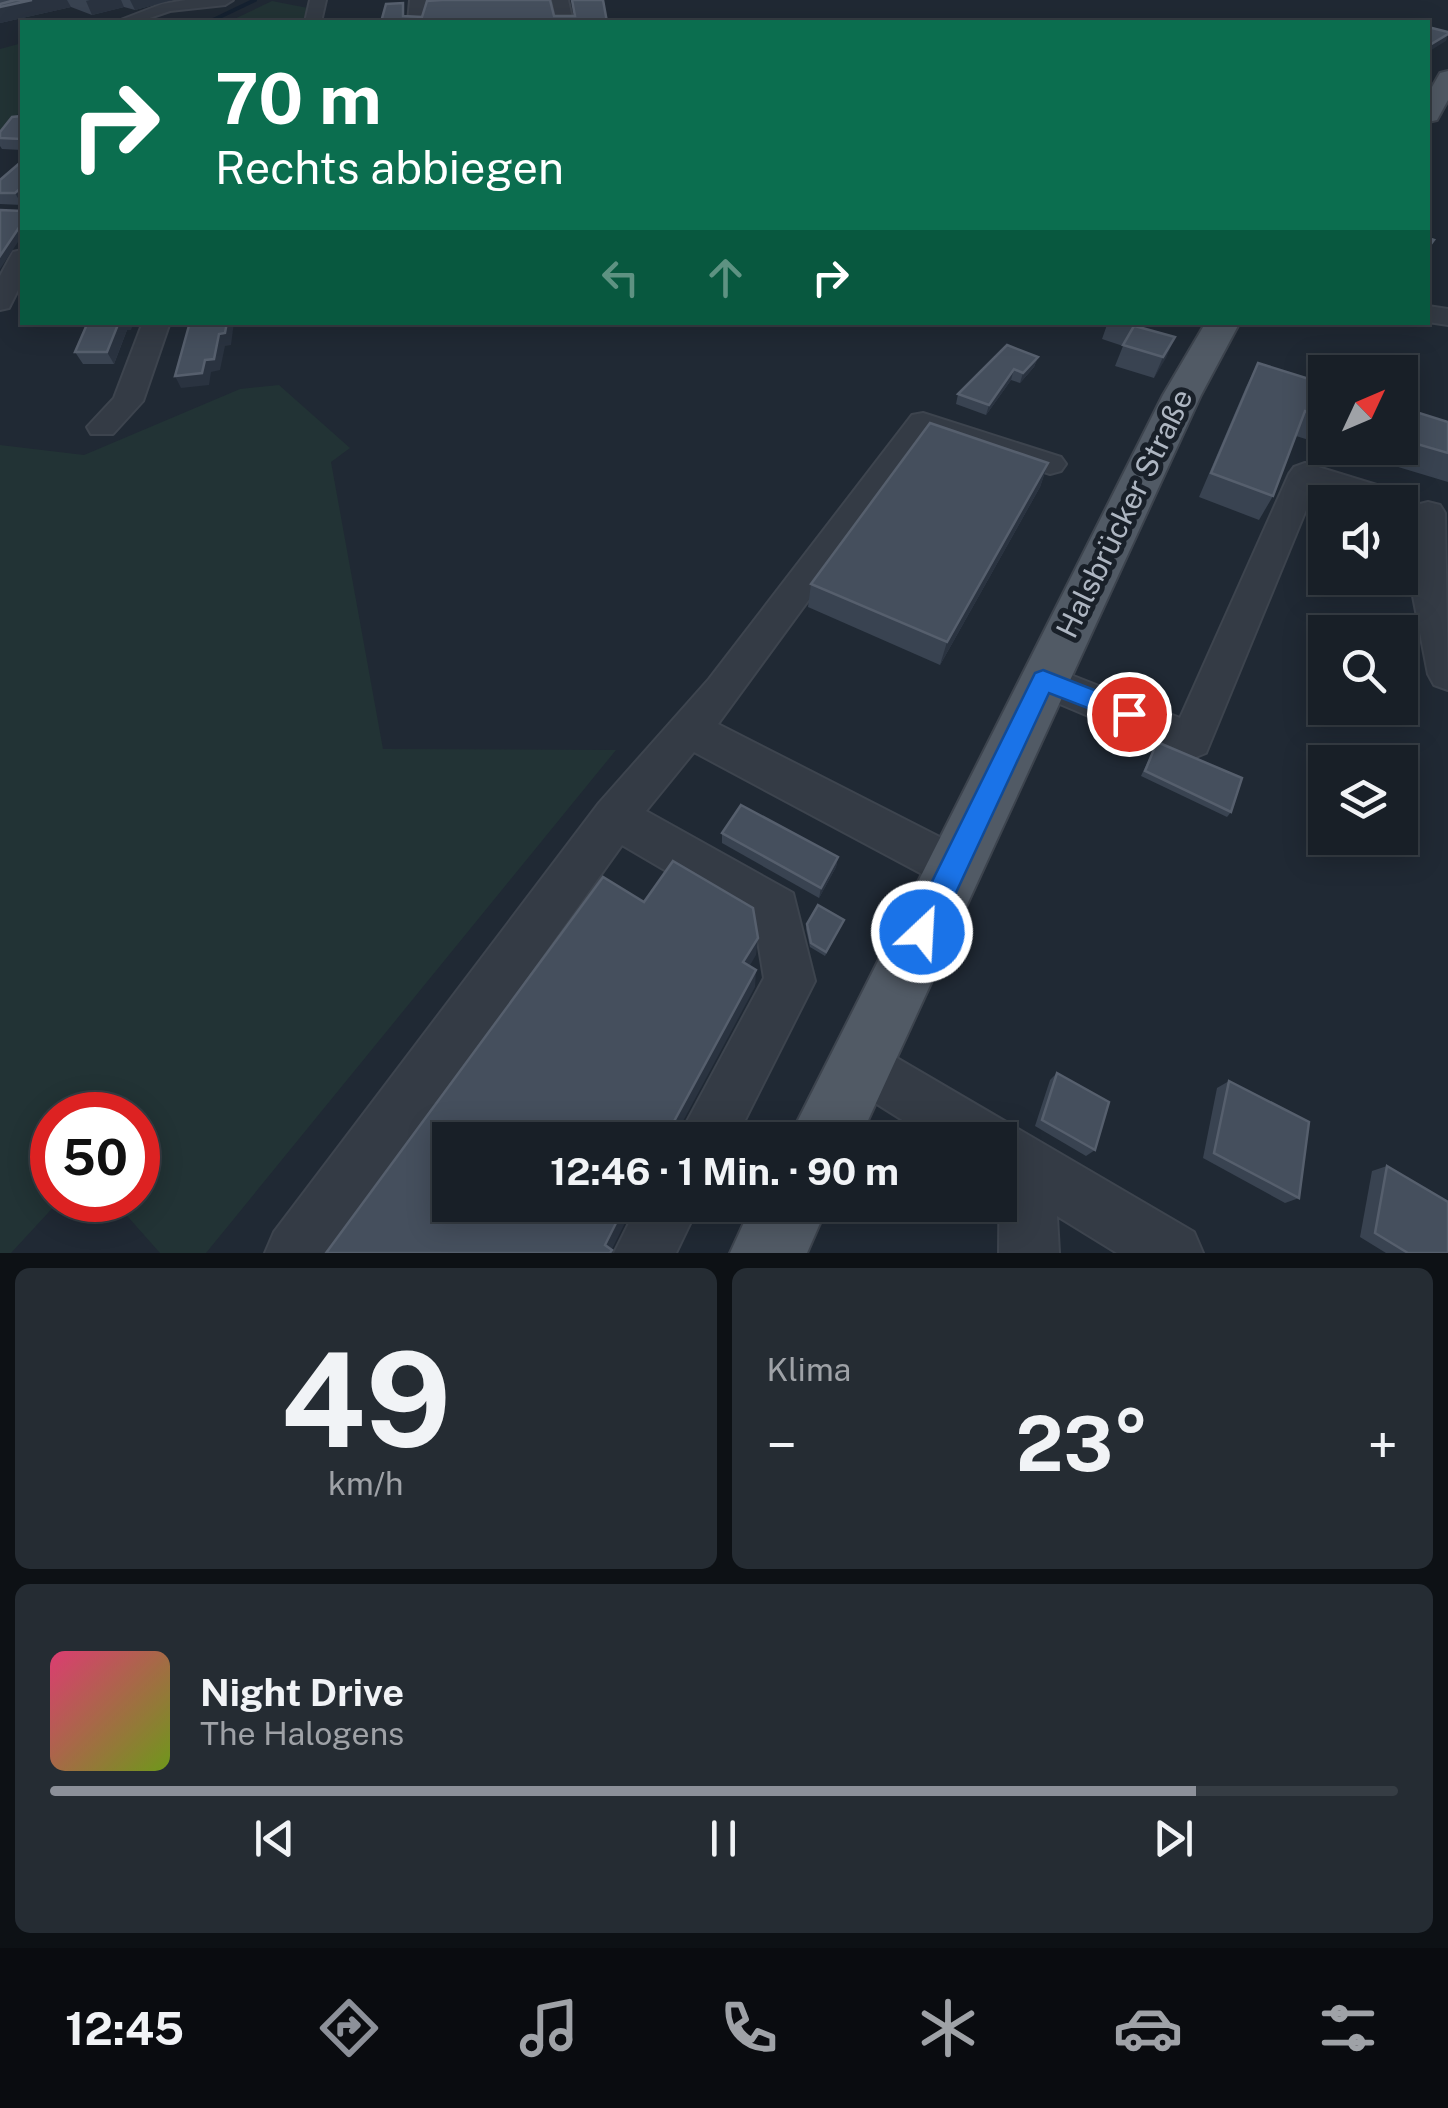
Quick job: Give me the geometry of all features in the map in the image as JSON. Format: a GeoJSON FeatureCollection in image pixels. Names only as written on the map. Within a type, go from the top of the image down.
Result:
{"type":"FeatureCollection","features":[{"type":"Feature","properties":{"kind":"main road"},"geometry":{"type":"LineString","coordinates":[[1430,111],[1448,78]]}},
{"type":"Feature","properties":{"kind":"main road","name":"Halsbrücker Straße"},"geometry":{"type":"LineString","coordinates":[[832,1122],[1198,362],[1221,325]]}},
{"type":"Feature","properties":{"kind":"main road"},"geometry":{"type":"LineString","coordinates":[[768,1253],[784,1222]]}},
{"type":"Feature","properties":{"kind":"street"},"geometry":{"type":"LineString","coordinates":[[129,20],[168,7],[225,0]]}},
{"type":"Feature","properties":{"kind":"street"},"geometry":{"type":"LineString","coordinates":[[0,302],[20,261]]}},
{"type":"Feature","properties":{"kind":"street"},"geometry":{"type":"LineString","coordinates":[[102,427],[128,401],[155,325]]}},
{"type":"Feature","properties":{"kind":"street"},"geometry":{"type":"LineString","coordinates":[[295,1253],[648,773],[724,690],[923,422],[1050,464]]}},
{"type":"Feature","properties":{"kind":"street"},"geometry":{"type":"LineString","coordinates":[[1043,680],[1191,741],[1306,474],[1340,485]]}},
{"type":"Feature","properties":{"kind":"street"},"geometry":{"type":"LineString","coordinates":[[1418,517],[1448,674]]}},
{"type":"Feature","properties":{"kind":"street"},"geometry":{"type":"LineString","coordinates":[[689,729],[953,866]]}},
{"type":"Feature","properties":{"kind":"street"},"geometry":{"type":"LineString","coordinates":[[615,817],[776,908],[790,981],[715,1122]]}},
{"type":"Feature","properties":{"kind":"street"},"geometry":{"type":"LineString","coordinates":[[861,1063],[955,1122]]}},
{"type":"Feature","properties":{"kind":"street"},"geometry":{"type":"LineString","coordinates":[[1017,1161],[1173,1253]]}},
{"type":"Feature","properties":{"kind":"street"},"geometry":{"type":"LineString","coordinates":[[1017,1205],[1029,1253]]}},
{"type":"Feature","properties":{"kind":"street"},"geometry":{"type":"LineString","coordinates":[[644,1253],[661,1222]]}},
{"type":"Feature","properties":{"kind":"shaded area"},"geometry":{"type":"Polygon","coordinates":[[[272,1],[308,8],[305,20],[232,20],[272,1]]]}},
{"type":"Feature","properties":{"kind":"shaded area"},"geometry":{"type":"Polygon","coordinates":[[[20,44],[20,111],[0,134],[0,49],[20,44]]]}},
{"type":"Feature","properties":{"kind":"shaded area"},"geometry":{"type":"Polygon","coordinates":[[[279,385],[350,448],[331,462],[383,749],[616,750],[206,1253],[160,1253],[133,1222],[160,1222],[160,1092],[30,1092],[30,1222],[40,1222],[11,1253],[0,1253],[0,445],[84,455],[240,389],[279,385]]]}},
{"type":"Feature","properties":{"kind":"building"},"geometry":{"type":"Polygon","coordinates":[[[15,0],[32,0],[0,7],[15,0]]]}},
{"type":"Feature","properties":{"kind":"building"},"geometry":{"type":"Polygon","coordinates":[[[550,0],[554,16],[575,16],[572,0],[603,0],[607,20],[382,20],[386,4],[403,3],[403,16],[422,17],[427,1],[550,0]]]}},
{"type":"Feature","properties":{"kind":"building"},"geometry":{"type":"Polygon","coordinates":[[[1430,28],[1448,34],[1430,45],[1430,28]]]}},
{"type":"Feature","properties":{"kind":"building"},"geometry":{"type":"Polygon","coordinates":[[[20,116],[20,139],[0,138],[0,132],[12,117],[20,116]]]}},
{"type":"Feature","properties":{"kind":"building"},"geometry":{"type":"Polygon","coordinates":[[[20,163],[20,189],[15,193],[0,193],[0,180],[20,163]]]}},
{"type":"Feature","properties":{"kind":"building"},"geometry":{"type":"Polygon","coordinates":[[[0,210],[20,211],[20,226],[0,256],[0,210]]]}},
{"type":"Feature","properties":{"kind":"building"},"geometry":{"type":"Polygon","coordinates":[[[87,325],[118,325],[107,352],[75,352],[87,325]]]}},
{"type":"Feature","properties":{"kind":"building"},"geometry":{"type":"Polygon","coordinates":[[[189,325],[226,325],[225,333],[219,334],[214,359],[205,360],[202,373],[175,376],[189,325]]]}},
{"type":"Feature","properties":{"kind":"building"},"geometry":{"type":"Polygon","coordinates":[[[1134,326],[1175,337],[1163,357],[1123,345],[1134,326]]]}},
{"type":"Feature","properties":{"kind":"building"},"geometry":{"type":"Polygon","coordinates":[[[1007,345],[1038,357],[1023,373],[1014,369],[989,405],[958,394],[1007,345]]]}},
{"type":"Feature","properties":{"kind":"building"},"geometry":{"type":"Polygon","coordinates":[[[1258,363],[1308,379],[1308,412],[1305,411],[1273,496],[1211,473],[1258,363]]]}},
{"type":"Feature","properties":{"kind":"building"},"geometry":{"type":"Polygon","coordinates":[[[1418,413],[1448,422],[1448,453],[1418,444],[1418,413]]]}},
{"type":"Feature","properties":{"kind":"building"},"geometry":{"type":"Polygon","coordinates":[[[930,423],[1048,463],[947,642],[811,584],[930,423]]]}},
{"type":"Feature","properties":{"kind":"building"},"geometry":{"type":"Polygon","coordinates":[[[1157,742],[1242,778],[1231,812],[1145,771],[1157,742]]]}},
{"type":"Feature","properties":{"kind":"building"},"geometry":{"type":"Polygon","coordinates":[[[741,805],[838,857],[821,888],[722,833],[741,805]]]}},
{"type":"Feature","properties":{"kind":"building"},"geometry":{"type":"Polygon","coordinates":[[[673,861],[753,908],[758,938],[743,962],[756,970],[674,1122],[432,1122],[432,1222],[616,1222],[605,1245],[612,1250],[610,1253],[326,1253],[603,877],[644,902],[673,861]]]}},
{"type":"Feature","properties":{"kind":"building"},"geometry":{"type":"Polygon","coordinates":[[[818,905],[844,920],[826,952],[811,943],[807,924],[818,905]]]}},
{"type":"Feature","properties":{"kind":"building"},"geometry":{"type":"Polygon","coordinates":[[[1057,1073],[1109,1102],[1095,1150],[1042,1120],[1057,1073]]]}},
{"type":"Feature","properties":{"kind":"building"},"geometry":{"type":"Polygon","coordinates":[[[1229,1081],[1309,1122],[1299,1198],[1214,1153],[1229,1081]]]}},
{"type":"Feature","properties":{"kind":"building"},"geometry":{"type":"Polygon","coordinates":[[[1387,1166],[1448,1202],[1448,1253],[1408,1253],[1375,1233],[1387,1166]]]}},
{"type":"Feature","properties":{"kind":"waterway"},"geometry":{"type":"LineString","coordinates":[[213,20],[255,0]]}},
{"type":"Feature","properties":{"kind":"route"},"geometry":{"type":"LineString","coordinates":[[922,932],[1043,680],[1129,714]]}}]}
